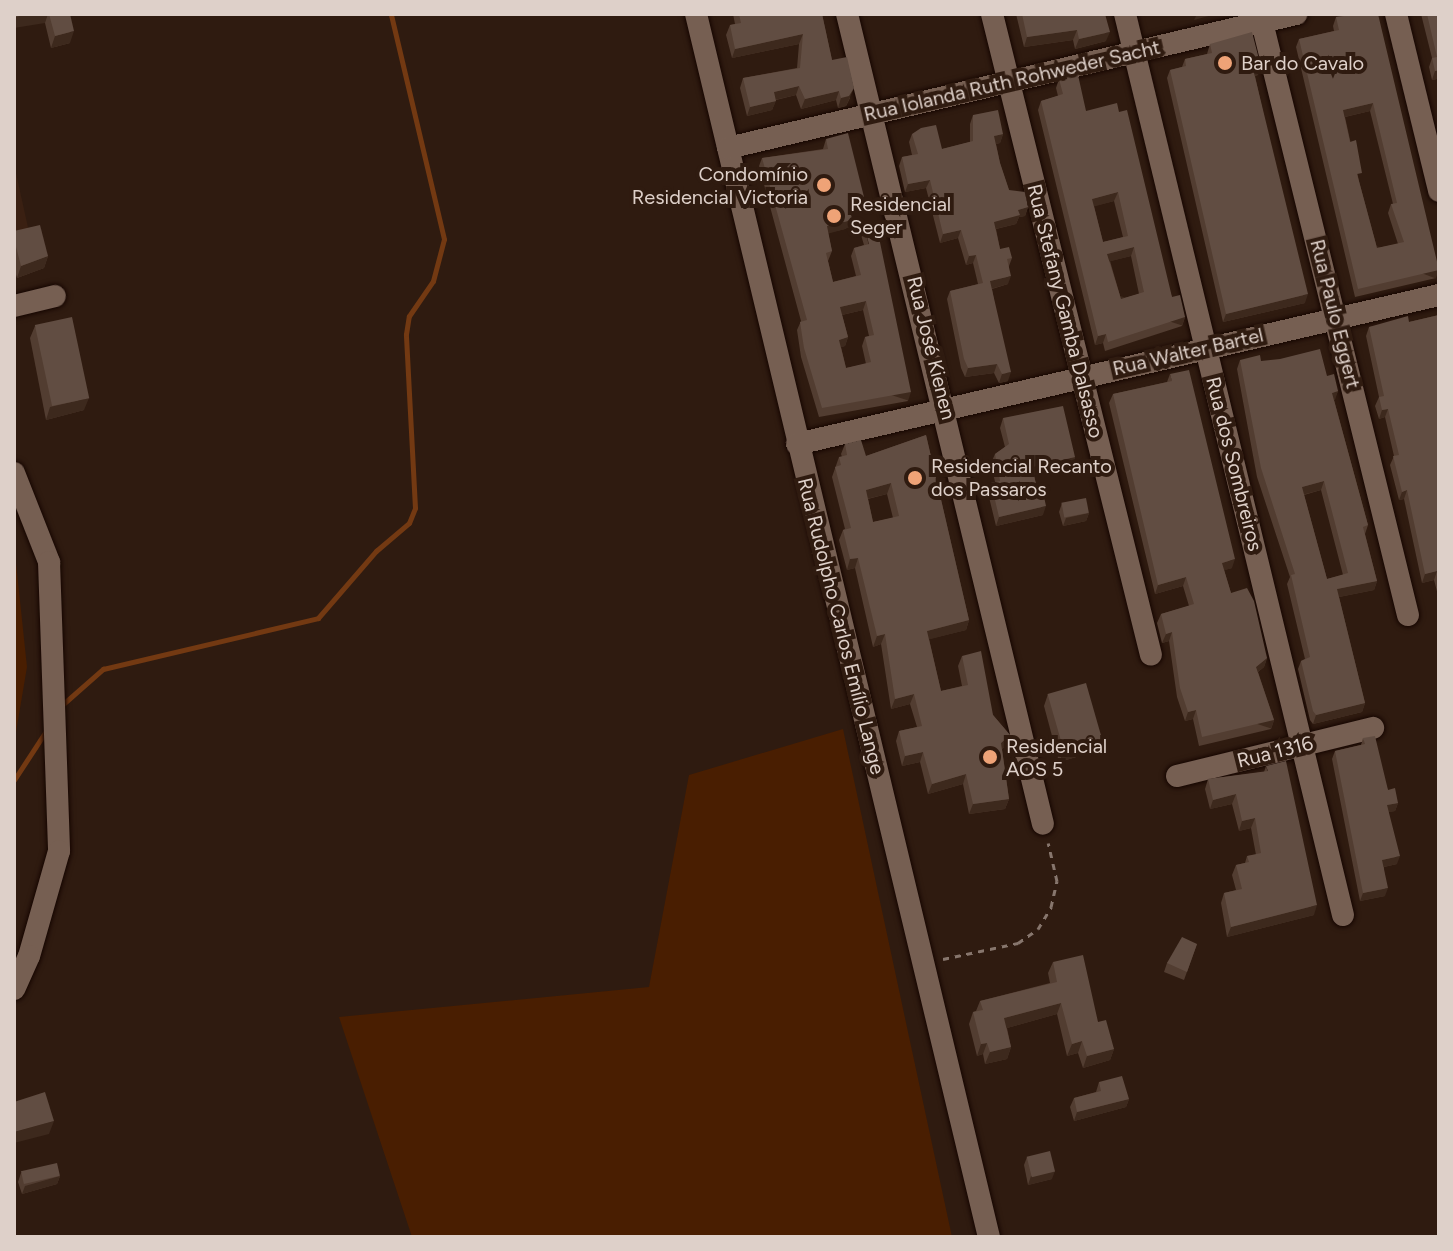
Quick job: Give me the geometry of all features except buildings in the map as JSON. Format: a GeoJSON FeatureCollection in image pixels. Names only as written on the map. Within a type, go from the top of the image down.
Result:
{"type":"FeatureCollection","features":[{"type":"Feature","properties":{"kind":"street","name":"Rua Rudolpho Carlos Emílio Lange"},"geometry":{"type":"LineString","coordinates":[[696,14],[989,1237]]}},
{"type":"Feature","properties":{"kind":"street","name":"Rua José Kienen"},"geometry":{"type":"LineString","coordinates":[[847,14],[945,406],[1043,824]]}},
{"type":"Feature","properties":{"kind":"street","name":"Rua Stefany Gamba Dalsasso"},"geometry":{"type":"LineString","coordinates":[[992,14],[1151,655]]}},
{"type":"Feature","properties":{"kind":"street","name":"Rua dos Sombreiros"},"geometry":{"type":"LineString","coordinates":[[1125,14],[1343,915]]}},
{"type":"Feature","properties":{"kind":"street","name":"Rua Iolanda Ruth Rohweder Sacht"},"geometry":{"type":"LineString","coordinates":[[728,148],[1134,52],[1260,18],[1296,14]]}},
{"type":"Feature","properties":{"kind":"street"},"geometry":{"type":"LineString","coordinates":[[1396,14],[1439,191]]}},
{"type":"Feature","properties":{"kind":"street","name":"Rua Paulo Eggert"},"geometry":{"type":"LineString","coordinates":[[1260,18],[1337,318],[1408,615]]}},
{"type":"Feature","properties":{"kind":"street","name":"Rua Walter Bartel"},"geometry":{"type":"LineString","coordinates":[[797,444],[945,406],[1439,295]]}},
{"type":"Feature","properties":{"kind":"street"},"geometry":{"type":"LineString","coordinates":[[14,306],[55,296]]}},
{"type":"Feature","properties":{"kind":"street"},"geometry":{"type":"LineString","coordinates":[[14,473],[49,562],[59,851],[29,956],[14,989]]}},
{"type":"Feature","properties":{"kind":"street","name":"Rua 1316"},"geometry":{"type":"LineString","coordinates":[[1177,776],[1373,728]]}},
{"type":"Feature","properties":{"kind":"path"},"geometry":{"type":"LineString","coordinates":[[924,963],[1018,943],[1038,929],[1051,907],[1057,881],[1043,824]]}},
{"type":"Feature","properties":{"kind":"shaded area"},"geometry":{"type":"Polygon","coordinates":[[[14,164],[29,232],[14,235],[14,164]]]}},
{"type":"Feature","properties":{"kind":"shaded area"},"geometry":{"type":"Polygon","coordinates":[[[14,544],[27,667],[14,744],[14,544]]]}},
{"type":"Feature","properties":{"kind":"shaded area"},"geometry":{"type":"Polygon","coordinates":[[[843,729],[952,1237],[412,1237],[339,1017],[649,987],[689,775],[843,729]]]}},
{"type":"Feature","properties":{"kind":"waterway"},"geometry":{"type":"LineString","coordinates":[[62,705],[103,669],[318,618],[376,551],[409,523],[415,508],[406,334],[409,316],[433,281],[444,239],[391,14]]}},
{"type":"Feature","properties":{"kind":"waterway"},"geometry":{"type":"LineString","coordinates":[[14,780],[46,731]]}},
{"type":"Feature","properties":{"kind":"place","name":"Bar do Cavalo"},"geometry":{"type":"Point","coordinates":[1225,63]}},
{"type":"Feature","properties":{"kind":"place","name":"Condomínio Residencial Victoria"},"geometry":{"type":"Point","coordinates":[824,185]}},
{"type":"Feature","properties":{"kind":"place","name":"Residencial Seger"},"geometry":{"type":"Point","coordinates":[834,216]}},
{"type":"Feature","properties":{"kind":"place","name":"Residencial Recanto dos Passaros"},"geometry":{"type":"Point","coordinates":[915,478]}},
{"type":"Feature","properties":{"kind":"place","name":"Residencial AOS 5"},"geometry":{"type":"Point","coordinates":[990,757]}}]}
